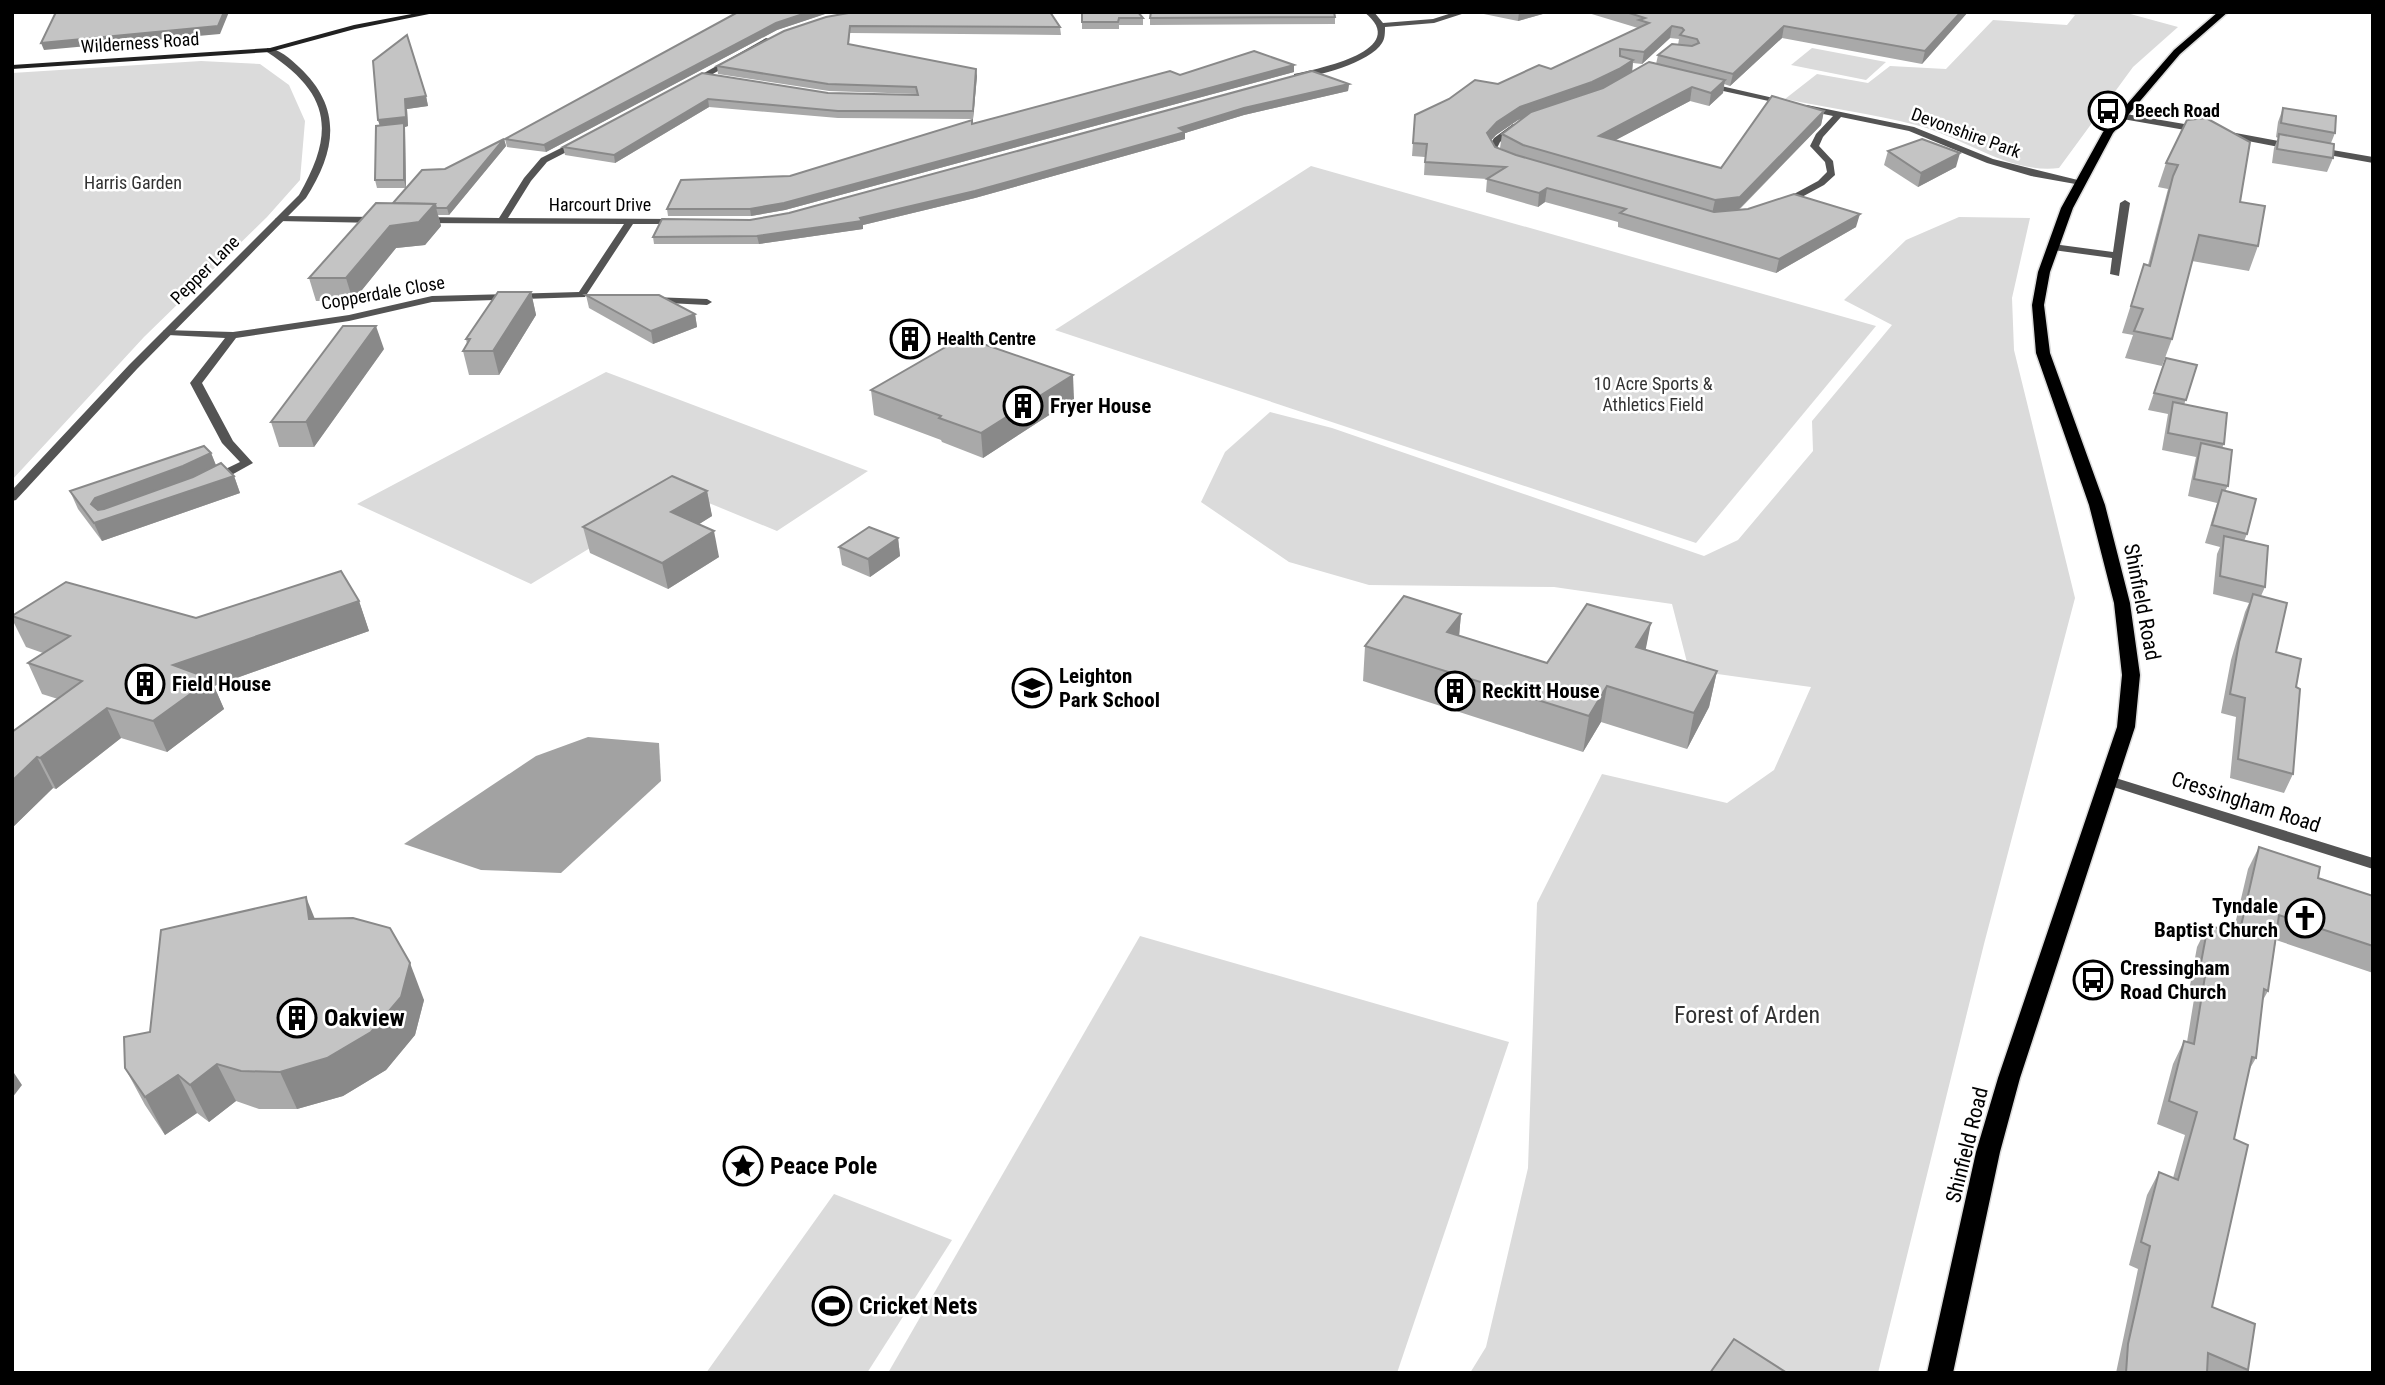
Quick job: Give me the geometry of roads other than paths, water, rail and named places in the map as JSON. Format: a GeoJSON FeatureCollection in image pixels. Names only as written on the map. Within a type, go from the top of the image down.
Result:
{"type":"FeatureCollection","features":[{"type":"Feature","properties":{"kind":"main road","name":"Wilderness Road"},"geometry":{"type":"LineString","coordinates":[[12,67],[270,50],[354,27],[435,12]]}},
{"type":"Feature","properties":{"kind":"main road","name":"Shinfield Road"},"geometry":{"type":"LineString","coordinates":[[1940,1373],[1998,1115],[2083,860],[2106,780],[2126,727],[2131,675],[2122,603],[2097,505],[2043,353],[2038,305],[2053,247],[2067,208],[2120,116],[2177,52],[2224,12]]}},
{"type":"Feature","properties":{"kind":"street"},"geometry":{"type":"LineString","coordinates":[[1282,80],[1346,63],[1372,51],[1382,37],[1381,25],[1378,19],[1368,12]]}},
{"type":"Feature","properties":{"kind":"street"},"geometry":{"type":"LineString","coordinates":[[1381,25],[1434,20],[1464,12]]}},
{"type":"Feature","properties":{"kind":"street"},"geometry":{"type":"LineString","coordinates":[[680,89],[781,34]]}},
{"type":"Feature","properties":{"kind":"street","name":"Pepper Lane"},"geometry":{"type":"LineString","coordinates":[[12,498],[168,332],[303,196],[315,178],[324,146],[327,115],[312,81],[294,64],[270,50]]}},
{"type":"Feature","properties":{"kind":"street"},"geometry":{"type":"LineString","coordinates":[[703,76],[715,78]]}},
{"type":"Feature","properties":{"kind":"street","name":"Devonshire Park"},"geometry":{"type":"LineString","coordinates":[[1698,82],[1911,129],[1990,161],[2081,182]]}},
{"type":"Feature","properties":{"kind":"street"},"geometry":{"type":"LineString","coordinates":[[1777,207],[1821,183],[1832,173],[1829,161],[1814,146],[1819,136],[1839,115]]}},
{"type":"Feature","properties":{"kind":"street"},"geometry":{"type":"LineString","coordinates":[[2120,116],[2373,160]]}},
{"type":"Feature","properties":{"kind":"street"},"geometry":{"type":"LineString","coordinates":[[1508,160],[1498,156],[1492,148],[1510,129],[1524,121]]}},
{"type":"Feature","properties":{"kind":"street"},"geometry":{"type":"LineString","coordinates":[[502,220],[527,180],[544,160],[586,138]]}},
{"type":"Feature","properties":{"kind":"street"},"geometry":{"type":"LineString","coordinates":[[2115,274],[2125,203]]}},
{"type":"Feature","properties":{"kind":"street"},"geometry":{"type":"LineString","coordinates":[[280,219],[391,220]]}},
{"type":"Feature","properties":{"kind":"street","name":"Harcourt Drive"},"geometry":{"type":"LineString","coordinates":[[405,220],[698,222]]}},
{"type":"Feature","properties":{"kind":"street"},"geometry":{"type":"LineString","coordinates":[[581,295],[631,221]]}},
{"type":"Feature","properties":{"kind":"street"},"geometry":{"type":"LineString","coordinates":[[2053,247],[2117,256]]}},
{"type":"Feature","properties":{"kind":"street","name":"Copperdale Close"},"geometry":{"type":"LineString","coordinates":[[168,332],[233,335],[349,318],[432,299],[593,296]]}},
{"type":"Feature","properties":{"kind":"street"},"geometry":{"type":"LineString","coordinates":[[644,300],[707,302]]}},
{"type":"Feature","properties":{"kind":"street"},"geometry":{"type":"LineString","coordinates":[[205,484],[247,463],[228,443],[196,383],[233,335]]}},
{"type":"Feature","properties":{"kind":"street","name":"Cressingham Road"},"geometry":{"type":"LineString","coordinates":[[2106,780],[2373,864]]}},
{"type":"Feature","properties":{"kind":"place","name":"Beech Road"},"geometry":{"type":"Point","coordinates":[2108,111]}},
{"type":"Feature","properties":{"kind":"place","name":"Health Centre"},"geometry":{"type":"Point","coordinates":[910,339]}},
{"type":"Feature","properties":{"kind":"place","name":"Fryer House"},"geometry":{"type":"Point","coordinates":[1023,406]}},
{"type":"Feature","properties":{"kind":"place","name":"Field House"},"geometry":{"type":"Point","coordinates":[145,684]}},
{"type":"Feature","properties":{"kind":"place","name":"Leighton Park School"},"geometry":{"type":"Point","coordinates":[1032,688]}},
{"type":"Feature","properties":{"kind":"place","name":"Reckitt House"},"geometry":{"type":"Point","coordinates":[1455,691]}},
{"type":"Feature","properties":{"kind":"place","name":"Tyndale Baptist Church"},"geometry":{"type":"Point","coordinates":[2305,918]}},
{"type":"Feature","properties":{"kind":"place","name":"Cressingham Road Church"},"geometry":{"type":"Point","coordinates":[2093,980]}},
{"type":"Feature","properties":{"kind":"place","name":"Oakview"},"geometry":{"type":"Point","coordinates":[297,1018]}},
{"type":"Feature","properties":{"kind":"place","name":"Peace Pole"},"geometry":{"type":"Point","coordinates":[743,1166]}},
{"type":"Feature","properties":{"kind":"place","name":"Cricket Nets"},"geometry":{"type":"Point","coordinates":[832,1306]}},
{"type":"Feature","properties":{"kind":"park label","name":"Harris Garden"},"geometry":{"type":"Point","coordinates":[133,183]}},
{"type":"Feature","properties":{"kind":"park label","name":"10 Acre Sports & Athletics Field"},"geometry":{"type":"Point","coordinates":[1653,394]}},
{"type":"Feature","properties":{"kind":"park label","name":"Forest of Arden"},"geometry":{"type":"Point","coordinates":[1747,1015]}}]}
